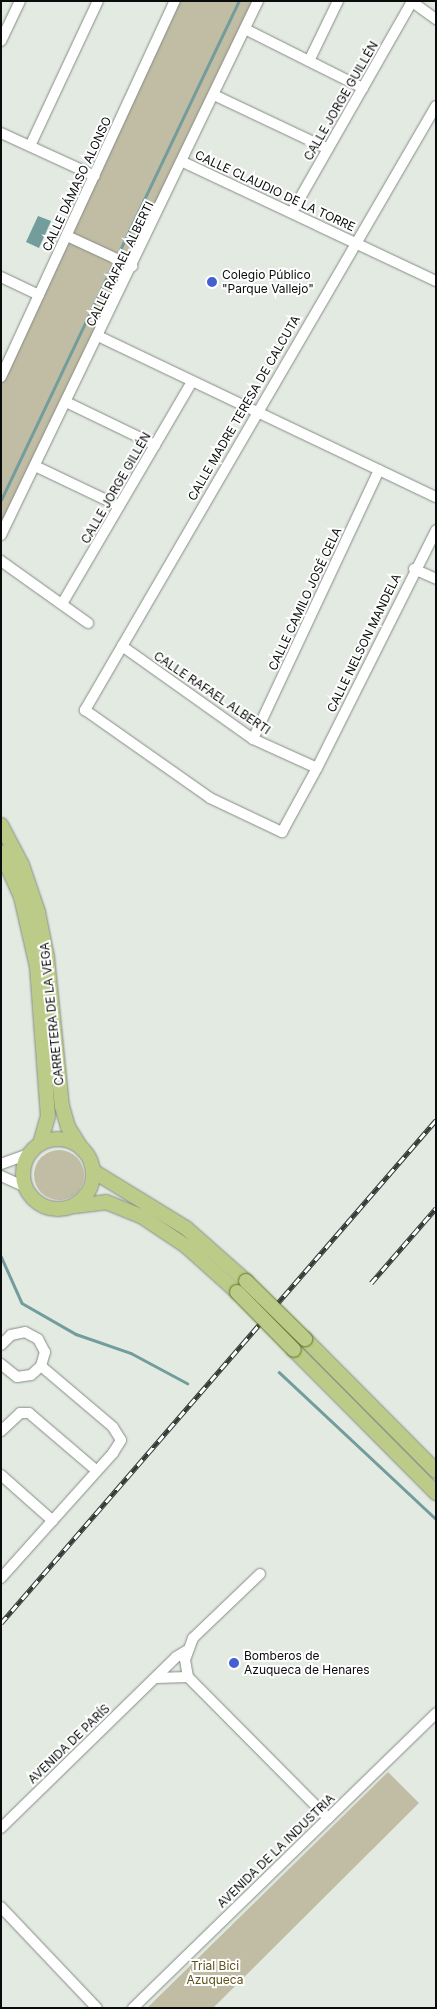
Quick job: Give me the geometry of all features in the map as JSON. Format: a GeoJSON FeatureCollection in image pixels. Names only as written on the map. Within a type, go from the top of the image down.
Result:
{"type":"FeatureCollection","features":[{"type":"Feature","properties":{"kind":"main road","name":"CARRETERA DE LA VEGA"},"geometry":{"type":"LineString","coordinates":[[1,825],[22,864],[38,912],[47,957],[62,1106],[68,1127],[81,1148]]}},
{"type":"Feature","properties":{"kind":"main road","name":"CARRETERA DE LA VEGA"},"geometry":{"type":"LineString","coordinates":[[1,852],[21,897],[37,967],[48,1116],[40,1144]]}},
{"type":"Feature","properties":{"kind":"main road"},"geometry":{"type":"LineString","coordinates":[[69,1207],[87,1193],[93,1171],[89,1158],[81,1148],[61,1139],[40,1144],[29,1154],[24,1168],[26,1187],[38,1203],[58,1209],[106,1202],[126,1208],[186,1246],[237,1292],[436,1493]]}},
{"type":"Feature","properties":{"kind":"main road"},"geometry":{"type":"LineString","coordinates":[[93,1171],[186,1228],[246,1281],[436,1471]]}},
{"type":"Feature","properties":{"kind":"street"},"geometry":{"type":"LineString","coordinates":[[1,41],[20,1]]}},
{"type":"Feature","properties":{"kind":"street"},"geometry":{"type":"LineString","coordinates":[[30,146],[98,1]]}},
{"type":"Feature","properties":{"kind":"street","name":"CALLE DÁMASO ALONSO"},"geometry":{"type":"LineString","coordinates":[[1,377],[175,1]]}},
{"type":"Feature","properties":{"kind":"street","name":"CALLE RAFAEL ALBERTI"},"geometry":{"type":"LineString","coordinates":[[2,531],[183,162],[258,1]]}},
{"type":"Feature","properties":{"kind":"street"},"geometry":{"type":"LineString","coordinates":[[309,61],[338,1]]}},
{"type":"Feature","properties":{"kind":"street"},"geometry":{"type":"LineString","coordinates":[[412,2],[436,19]]}},
{"type":"Feature","properties":{"kind":"street","name":"CALLE JORGE GUILLÉN"},"geometry":{"type":"LineString","coordinates":[[292,212],[412,2]]}},
{"type":"Feature","properties":{"kind":"street"},"geometry":{"type":"LineString","coordinates":[[245,29],[363,88]]}},
{"type":"Feature","properties":{"kind":"street"},"geometry":{"type":"LineString","coordinates":[[214,95],[328,149]]}},
{"type":"Feature","properties":{"kind":"street","name":"CALLE MADRE TERESA DE CALCUTA"},"geometry":{"type":"LineString","coordinates":[[318,768],[282,832],[210,798],[85,710],[256,412],[436,106]]}},
{"type":"Feature","properties":{"kind":"street"},"geometry":{"type":"LineString","coordinates":[[1,133],[95,176]]}},
{"type":"Feature","properties":{"kind":"street","name":"CALLE CLAUDIO DE LA TORRE"},"geometry":{"type":"LineString","coordinates":[[183,162],[436,281]]}},
{"type":"Feature","properties":{"kind":"street"},"geometry":{"type":"LineString","coordinates":[[67,236],[132,266]]}},
{"type":"Feature","properties":{"kind":"street"},"geometry":{"type":"LineString","coordinates":[[1,277],[40,295]]}},
{"type":"Feature","properties":{"kind":"street"},"geometry":{"type":"LineString","coordinates":[[98,336],[191,383],[436,497]]}},
{"type":"Feature","properties":{"kind":"street","name":"CALLE JORGE GILLÉN"},"geometry":{"type":"LineString","coordinates":[[62,604],[191,383]]}},
{"type":"Feature","properties":{"kind":"street"},"geometry":{"type":"LineString","coordinates":[[66,402],[155,445]]}},
{"type":"Feature","properties":{"kind":"street"},"geometry":{"type":"LineString","coordinates":[[35,466],[119,506]]}},
{"type":"Feature","properties":{"kind":"street","name":"CALLE CAMILO JOSÉ CELA"},"geometry":{"type":"LineString","coordinates":[[253,739],[379,470]]}},
{"type":"Feature","properties":{"kind":"street","name":"CALLE NELSON MANDELA"},"geometry":{"type":"LineString","coordinates":[[318,768],[414,569],[436,530]]}},
{"type":"Feature","properties":{"kind":"street"},"geometry":{"type":"LineString","coordinates":[[1,562],[88,623]]}},
{"type":"Feature","properties":{"kind":"street"},"geometry":{"type":"LineString","coordinates":[[414,569],[436,579]]}},
{"type":"Feature","properties":{"kind":"street","name":"CALLE RAFAEL ALBERTI"},"geometry":{"type":"LineString","coordinates":[[122,646],[253,739],[318,768]]}},
{"type":"Feature","properties":{"kind":"street"},"geometry":{"type":"LineString","coordinates":[[1,1164],[29,1154]]}},
{"type":"Feature","properties":{"kind":"street"},"geometry":{"type":"LineString","coordinates":[[1,1176],[26,1187]]}},
{"type":"Feature","properties":{"kind":"street"},"geometry":{"type":"LineString","coordinates":[[1,1345],[18,1332],[32,1334],[43,1345],[41,1366]]}},
{"type":"Feature","properties":{"kind":"street"},"geometry":{"type":"LineString","coordinates":[[2,1369],[24,1377],[41,1366]]}},
{"type":"Feature","properties":{"kind":"street"},"geometry":{"type":"LineString","coordinates":[[4,1571],[53,1521],[97,1471],[121,1440],[118,1432],[41,1366]]}},
{"type":"Feature","properties":{"kind":"street"},"geometry":{"type":"LineString","coordinates":[[1,1431],[20,1413],[29,1413],[97,1471]]}},
{"type":"Feature","properties":{"kind":"street"},"geometry":{"type":"LineString","coordinates":[[1,1475],[53,1521]]}},
{"type":"Feature","properties":{"kind":"street","name":"AVENIDA DE PARÍS"},"geometry":{"type":"LineString","coordinates":[[1,1828],[156,1678],[186,1652],[193,1638],[260,1574]]}},
{"type":"Feature","properties":{"kind":"street"},"geometry":{"type":"LineString","coordinates":[[186,1652],[188,1677],[328,1818]]}},
{"type":"Feature","properties":{"kind":"street"},"geometry":{"type":"LineString","coordinates":[[156,1678],[188,1677]]}},
{"type":"Feature","properties":{"kind":"street","name":"AVENIDA DE LA INDUSTRIA"},"geometry":{"type":"LineString","coordinates":[[134,2008],[436,1712]]}},
{"type":"Feature","properties":{"kind":"street"},"geometry":{"type":"LineString","coordinates":[[1,1907],[97,2008]]}},
{"type":"Feature","properties":{"kind":"green space"},"geometry":{"type":"Polygon","coordinates":[[[179,1],[254,1],[1,525],[1,382],[179,1]]]}},
{"type":"Feature","properties":{"kind":"green space"},"geometry":{"type":"Polygon","coordinates":[[[54,1150],[64,1150],[77,1157],[84,1170],[84,1180],[77,1193],[64,1200],[54,1200],[45,1196],[38,1189],[34,1180],[34,1170],[38,1161],[45,1154],[54,1150]]]}},
{"type":"Feature","properties":{"kind":"green space","name":"Trial Bici Azuqueca"},"geometry":{"type":"Polygon","coordinates":[[[388,1772],[419,1803],[213,2008],[147,2008],[388,1772]]]}},
{"type":"Feature","properties":{"kind":"water"},"geometry":{"type":"Polygon","coordinates":[[[38,216],[51,221],[39,248],[26,242],[38,216]]]}},
{"type":"Feature","properties":{"kind":"waterway"},"geometry":{"type":"LineString","coordinates":[[120,250],[239,1]]}},
{"type":"Feature","properties":{"kind":"waterway"},"geometry":{"type":"LineString","coordinates":[[1,500],[113,264]]}},
{"type":"Feature","properties":{"kind":"waterway"},"geometry":{"type":"LineString","coordinates":[[1,1256],[22,1303],[76,1334],[131,1353],[187,1383]]}},
{"type":"Feature","properties":{"kind":"waterway"},"geometry":{"type":"LineString","coordinates":[[279,1372],[436,1519]]}},
{"type":"Feature","properties":{"kind":"railway"},"geometry":{"type":"LineString","coordinates":[[1,1623],[436,1120]]}},
{"type":"Feature","properties":{"kind":"railway"},"geometry":{"type":"LineString","coordinates":[[371,1283],[436,1208]]}},
{"type":"Feature","properties":{"kind":"place","name":"Colegio Público \"Parque Vallejo\""},"geometry":{"type":"Point","coordinates":[212,282]}},
{"type":"Feature","properties":{"kind":"place","name":"Bomberos de Azuqueca de Henares"},"geometry":{"type":"Point","coordinates":[234,1663]}}]}
